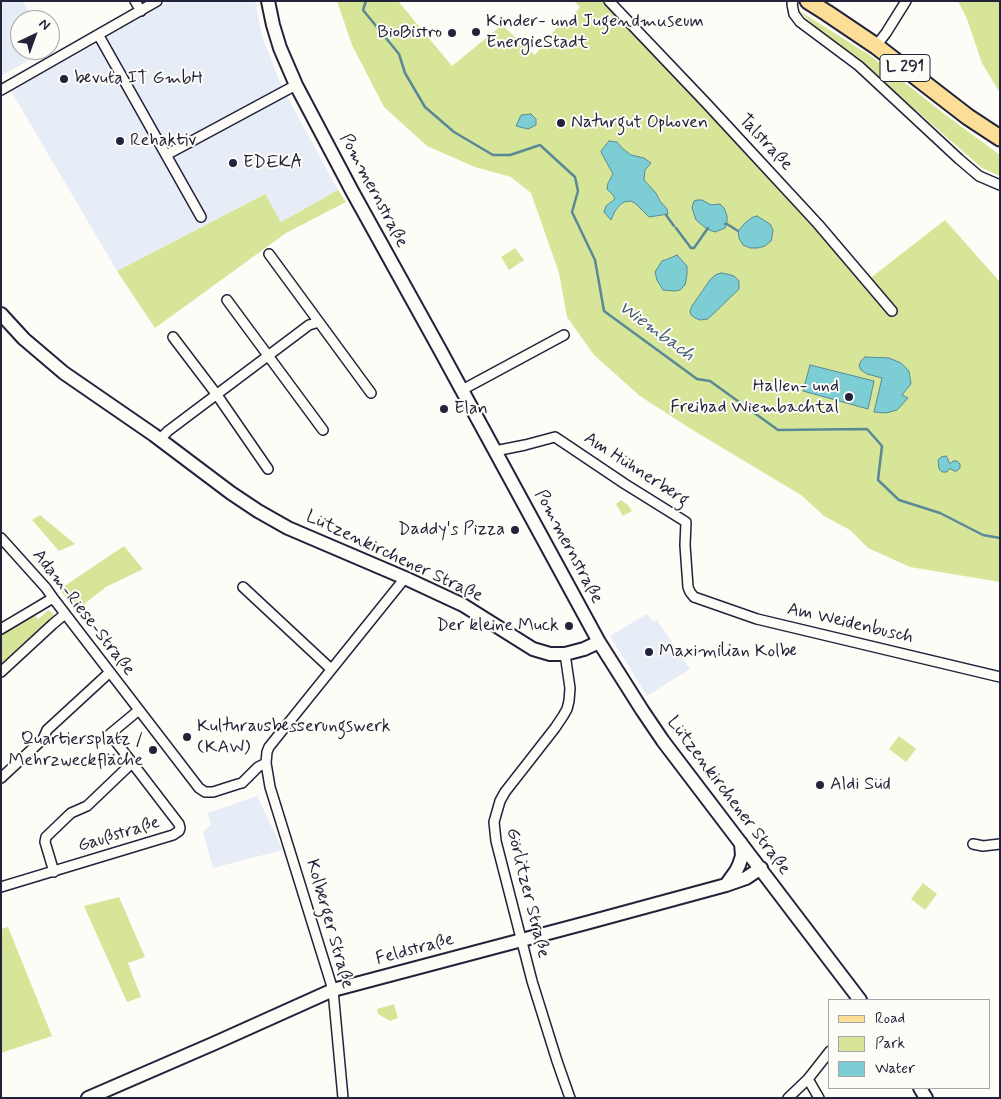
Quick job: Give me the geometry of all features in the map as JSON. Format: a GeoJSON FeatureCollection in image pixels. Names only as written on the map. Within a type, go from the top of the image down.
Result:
{"type":"FeatureCollection","features":[{"type":"Feature","properties":{"kind":"main road","name":"Pommernstraße"},"geometry":{"type":"LineString","coordinates":[[268,1],[280,48],[296,85],[599,642]]}},
{"type":"Feature","properties":{"kind":"main road","name":"L 291"},"geometry":{"type":"LineString","coordinates":[[808,1],[876,46],[968,117],[1000,138]]}},
{"type":"Feature","properties":{"kind":"main road","name":"Lützenkirchener Straße"},"geometry":{"type":"LineString","coordinates":[[1,314],[24,339],[64,373],[231,493],[288,528],[464,605],[526,646],[534,649],[550,654],[565,654],[584,650],[599,642],[663,741],[859,999]]}},
{"type":"Feature","properties":{"kind":"main road"},"geometry":{"type":"LineString","coordinates":[[726,885],[739,865],[742,856],[741,842]]}},
{"type":"Feature","properties":{"kind":"main road","name":"Feldstraße"},"geometry":{"type":"LineString","coordinates":[[88,1098],[333,990],[726,885],[746,878],[761,868]]}},
{"type":"Feature","properties":{"kind":"street"},"geometry":{"type":"LineString","coordinates":[[135,1],[141,11]]}},
{"type":"Feature","properties":{"kind":"street"},"geometry":{"type":"LineString","coordinates":[[1,90],[158,1]]}},
{"type":"Feature","properties":{"kind":"street","name":"Talstraße"},"geometry":{"type":"LineString","coordinates":[[609,1],[818,224],[892,311]]}},
{"type":"Feature","properties":{"kind":"street"},"geometry":{"type":"LineString","coordinates":[[794,1],[792,4],[794,14],[800,22],[859,66],[979,176],[1000,185]]}},
{"type":"Feature","properties":{"kind":"street"},"geometry":{"type":"LineString","coordinates":[[876,46],[906,1]]}},
{"type":"Feature","properties":{"kind":"street"},"geometry":{"type":"LineString","coordinates":[[99,36],[201,217]]}},
{"type":"Feature","properties":{"kind":"street"},"geometry":{"type":"LineString","coordinates":[[166,155],[296,85]]}},
{"type":"Feature","properties":{"kind":"street"},"geometry":{"type":"LineString","coordinates":[[270,254],[371,393]]}},
{"type":"Feature","properties":{"kind":"street"},"geometry":{"type":"LineString","coordinates":[[227,300],[323,430]]}},
{"type":"Feature","properties":{"kind":"street"},"geometry":{"type":"LineString","coordinates":[[159,440],[168,430],[309,325],[319,322]]}},
{"type":"Feature","properties":{"kind":"street"},"geometry":{"type":"LineString","coordinates":[[462,390],[564,335]]}},
{"type":"Feature","properties":{"kind":"street"},"geometry":{"type":"LineString","coordinates":[[173,337],[217,395],[268,469]]}},
{"type":"Feature","properties":{"kind":"street","name":"Am Hühnerberg"},"geometry":{"type":"LineString","coordinates":[[495,451],[555,437],[686,522],[685,545],[688,587],[694,597]]}},
{"type":"Feature","properties":{"kind":"street","name":"Adam-Riese-Straße"},"geometry":{"type":"LineString","coordinates":[[1,538],[46,588],[139,710]]}},
{"type":"Feature","properties":{"kind":"street","name":"Kolberger Straße"},"geometry":{"type":"LineString","coordinates":[[343,1098],[333,990],[270,787],[266,763],[267,752],[269,747],[405,578]]}},
{"type":"Feature","properties":{"kind":"street"},"geometry":{"type":"LineString","coordinates":[[243,588],[331,669]]}},
{"type":"Feature","properties":{"kind":"street","name":"Am Weidenbusch"},"geometry":{"type":"LineString","coordinates":[[694,597],[757,619],[1000,677]]}},
{"type":"Feature","properties":{"kind":"street"},"geometry":{"type":"LineString","coordinates":[[1,630],[53,598]]}},
{"type":"Feature","properties":{"kind":"street"},"geometry":{"type":"LineString","coordinates":[[1,672],[65,614]]}},
{"type":"Feature","properties":{"kind":"street","name":"Görlitzer Straße"},"geometry":{"type":"LineString","coordinates":[[565,654],[570,688],[567,708],[555,728],[504,792],[494,822],[496,841],[537,998],[570,1098]]}},
{"type":"Feature","properties":{"kind":"street"},"geometry":{"type":"LineString","coordinates":[[1,778],[43,740],[47,730],[110,672]]}},
{"type":"Feature","properties":{"kind":"street"},"geometry":{"type":"LineString","coordinates":[[139,710],[205,792],[213,792],[242,782],[253,771],[266,763]]}},
{"type":"Feature","properties":{"kind":"street","name":"Gaußstraße"},"geometry":{"type":"LineString","coordinates":[[1,887],[173,835],[179,831],[179,824],[110,734],[139,710]]}},
{"type":"Feature","properties":{"kind":"street"},"geometry":{"type":"LineString","coordinates":[[54,872],[44,842],[46,836],[71,814],[86,806],[132,764]]}},
{"type":"Feature","properties":{"kind":"street"},"geometry":{"type":"LineString","coordinates":[[973,844],[983,846],[1000,844]]}},
{"type":"Feature","properties":{"kind":"street"},"geometry":{"type":"LineString","coordinates":[[788,1098],[808,1079],[828,1054]]}},
{"type":"Feature","properties":{"kind":"street"},"geometry":{"type":"LineString","coordinates":[[808,1079],[819,1098]]}},
{"type":"Feature","properties":{"kind":"shaded area"},"geometry":{"type":"Polygon","coordinates":[[[1,1],[23,1],[28,10],[10,10],[10,60],[29,60],[1,76],[1,1]]]}},
{"type":"Feature","properties":{"kind":"shaded area"},"geometry":{"type":"Polygon","coordinates":[[[168,1],[255,1],[263,39],[282,87],[338,190],[281,222],[264,194],[117,271],[11,91],[168,1]]]}},
{"type":"Feature","properties":{"kind":"shaded area","name":"Maximilian Kolbe"},"geometry":{"type":"Polygon","coordinates":[[[647,614],[653,622],[657,620],[690,669],[647,696],[610,636],[647,614]]]}},
{"type":"Feature","properties":{"kind":"shaded area"},"geometry":{"type":"Polygon","coordinates":[[[257,796],[283,850],[213,868],[203,832],[211,825],[208,813],[257,796]]]}},
{"type":"Feature","properties":{"kind":"green space"},"geometry":{"type":"Polygon","coordinates":[[[337,1],[398,1],[452,66],[502,25],[535,55],[558,26],[565,26],[580,7],[574,1],[603,1],[817,228],[864,283],[945,220],[1000,282],[1000,582],[910,567],[868,548],[850,530],[824,516],[801,495],[640,396],[594,355],[567,317],[559,273],[531,193],[511,177],[475,167],[427,146],[384,107],[352,45],[337,1]],[[609,141],[601,151],[613,174],[608,183],[615,199],[606,206],[611,219],[615,211],[624,202],[631,201],[649,217],[668,214],[667,209],[656,193],[643,180],[645,170],[651,163],[644,158],[631,155],[617,142],[609,141]]]}},
{"type":"Feature","properties":{"kind":"green space"},"geometry":{"type":"Polygon","coordinates":[[[958,1],[998,1],[1000,4],[1000,93],[982,63],[967,19],[958,1]]]}},
{"type":"Feature","properties":{"kind":"green space"},"geometry":{"type":"Polygon","coordinates":[[[798,10],[871,56],[1000,155],[1000,176],[982,168],[862,63],[822,33],[798,10]]]}},
{"type":"Feature","properties":{"kind":"green space"},"geometry":{"type":"Polygon","coordinates":[[[338,190],[346,202],[286,233],[155,328],[117,271],[265,194],[281,222],[338,190]]]}},
{"type":"Feature","properties":{"kind":"green space"},"geometry":{"type":"Polygon","coordinates":[[[515,248],[524,260],[509,270],[501,257],[515,248]]]}},
{"type":"Feature","properties":{"kind":"green space"},"geometry":{"type":"Polygon","coordinates":[[[621,500],[632,511],[623,516],[616,504],[621,500]]]}},
{"type":"Feature","properties":{"kind":"green space"},"geometry":{"type":"Polygon","coordinates":[[[40,515],[75,544],[59,551],[32,520],[40,515]]]}},
{"type":"Feature","properties":{"kind":"green space"},"geometry":{"type":"Polygon","coordinates":[[[124,546],[143,569],[106,587],[75,611],[60,589],[124,546]]]}},
{"type":"Feature","properties":{"kind":"green space"},"geometry":{"type":"Polygon","coordinates":[[[49,610],[55,616],[1,665],[1,634],[33,614],[38,619],[49,610]]]}},
{"type":"Feature","properties":{"kind":"green space"},"geometry":{"type":"Polygon","coordinates":[[[899,736],[916,749],[906,762],[889,749],[899,736]]]}},
{"type":"Feature","properties":{"kind":"green space"},"geometry":{"type":"Polygon","coordinates":[[[923,883],[937,894],[925,910],[911,899],[923,883]]]}},
{"type":"Feature","properties":{"kind":"green space"},"geometry":{"type":"Polygon","coordinates":[[[119,897],[145,957],[128,963],[141,997],[127,1002],[84,906],[119,897]]]}},
{"type":"Feature","properties":{"kind":"green space"},"geometry":{"type":"Polygon","coordinates":[[[8,927],[52,1036],[1,1053],[1,929],[8,927]]]}},
{"type":"Feature","properties":{"kind":"green space"},"geometry":{"type":"Polygon","coordinates":[[[394,1004],[398,1018],[390,1021],[378,1014],[377,1009],[394,1004]]]}},
{"type":"Feature","properties":{"kind":"water"},"geometry":{"type":"Polygon","coordinates":[[[531,114],[536,119],[536,125],[528,129],[516,126],[521,115],[531,114]]]}},
{"type":"Feature","properties":{"kind":"water"},"geometry":{"type":"Polygon","coordinates":[[[609,141],[617,142],[631,155],[644,158],[651,163],[645,170],[644,180],[656,193],[667,209],[668,214],[649,217],[631,201],[620,205],[611,220],[604,212],[606,206],[615,199],[607,189],[613,174],[601,151],[609,141]]]}},
{"type":"Feature","properties":{"kind":"water"},"geometry":{"type":"Polygon","coordinates":[[[698,200],[711,205],[720,204],[724,208],[727,216],[725,228],[715,232],[707,229],[696,220],[692,208],[694,201],[698,200]]]}},
{"type":"Feature","properties":{"kind":"water"},"geometry":{"type":"Polygon","coordinates":[[[757,216],[770,224],[773,230],[772,237],[771,241],[765,246],[750,248],[743,245],[738,231],[746,222],[757,216]]]}},
{"type":"Feature","properties":{"kind":"water"},"geometry":{"type":"Polygon","coordinates":[[[677,255],[687,266],[685,285],[680,290],[663,290],[655,272],[662,261],[677,255]]]}},
{"type":"Feature","properties":{"kind":"water"},"geometry":{"type":"Polygon","coordinates":[[[721,273],[734,276],[739,281],[739,289],[708,319],[700,320],[695,318],[691,315],[690,311],[692,306],[710,280],[715,275],[721,273]]]}},
{"type":"Feature","properties":{"kind":"water"},"geometry":{"type":"Polygon","coordinates":[[[865,357],[889,358],[901,363],[909,371],[911,384],[902,395],[908,398],[897,410],[886,413],[874,412],[882,378],[867,374],[861,370],[859,366],[865,357]]]}},
{"type":"Feature","properties":{"kind":"water"},"geometry":{"type":"Polygon","coordinates":[[[810,365],[874,381],[868,409],[803,391],[810,365]]]}},
{"type":"Feature","properties":{"kind":"water"},"geometry":{"type":"Polygon","coordinates":[[[946,456],[949,463],[957,461],[960,464],[960,468],[957,471],[949,469],[947,472],[942,472],[939,469],[938,460],[946,456]]]}},
{"type":"Feature","properties":{"kind":"waterway","name":"Wiembach"},"geometry":{"type":"LineString","coordinates":[[366,1],[363,10],[399,54],[405,73],[425,107],[454,132],[493,155],[510,155],[540,145],[575,177],[578,191],[572,212],[595,260],[604,311],[697,379],[710,381],[778,430],[867,429],[882,446],[878,480],[899,500],[940,513],[983,535],[1000,538]]}},
{"type":"Feature","properties":{"kind":"waterway"},"geometry":{"type":"LineString","coordinates":[[666,215],[674,226]]}},
{"type":"Feature","properties":{"kind":"waterway"},"geometry":{"type":"LineString","coordinates":[[725,224],[738,231]]}},
{"type":"Feature","properties":{"kind":"waterway"},"geometry":{"type":"LineString","coordinates":[[676,228],[691,248],[694,248],[708,228]]}},
{"type":"Feature","properties":{"kind":"place","name":"Kinder- und Jugendmuseum EnergieStadt"},"geometry":{"type":"Point","coordinates":[476,32]}},
{"type":"Feature","properties":{"kind":"place","name":"BioBistro"},"geometry":{"type":"Point","coordinates":[452,33]}},
{"type":"Feature","properties":{"kind":"place","name":"bevuta IT GmbH"},"geometry":{"type":"Point","coordinates":[64,79]}},
{"type":"Feature","properties":{"kind":"place","name":"Naturgut Ophoven"},"geometry":{"type":"Point","coordinates":[561,123]}},
{"type":"Feature","properties":{"kind":"place","name":"Rehaktiv"},"geometry":{"type":"Point","coordinates":[120,141]}},
{"type":"Feature","properties":{"kind":"place","name":"EDEKA"},"geometry":{"type":"Point","coordinates":[233,163]}},
{"type":"Feature","properties":{"kind":"place","name":"Hallen- und Freibad Wiembachtal"},"geometry":{"type":"Point","coordinates":[849,397]}},
{"type":"Feature","properties":{"kind":"place","name":"Elan"},"geometry":{"type":"Point","coordinates":[444,409]}},
{"type":"Feature","properties":{"kind":"place","name":"Daddy's Pizza"},"geometry":{"type":"Point","coordinates":[515,530]}},
{"type":"Feature","properties":{"kind":"place","name":"Der kleine Muck"},"geometry":{"type":"Point","coordinates":[569,626]}},
{"type":"Feature","properties":{"kind":"place","name":"Maximilian Kolbe"},"geometry":{"type":"Point","coordinates":[649,652]}},
{"type":"Feature","properties":{"kind":"place","name":"Kulturausbesserungswerk (KAW)"},"geometry":{"type":"Point","coordinates":[187,737]}},
{"type":"Feature","properties":{"kind":"place","name":"Quartiersplatz / Mehrzweckfläche"},"geometry":{"type":"Point","coordinates":[153,750]}},
{"type":"Feature","properties":{"kind":"place","name":"Aldi Süd"},"geometry":{"type":"Point","coordinates":[820,785]}}]}
